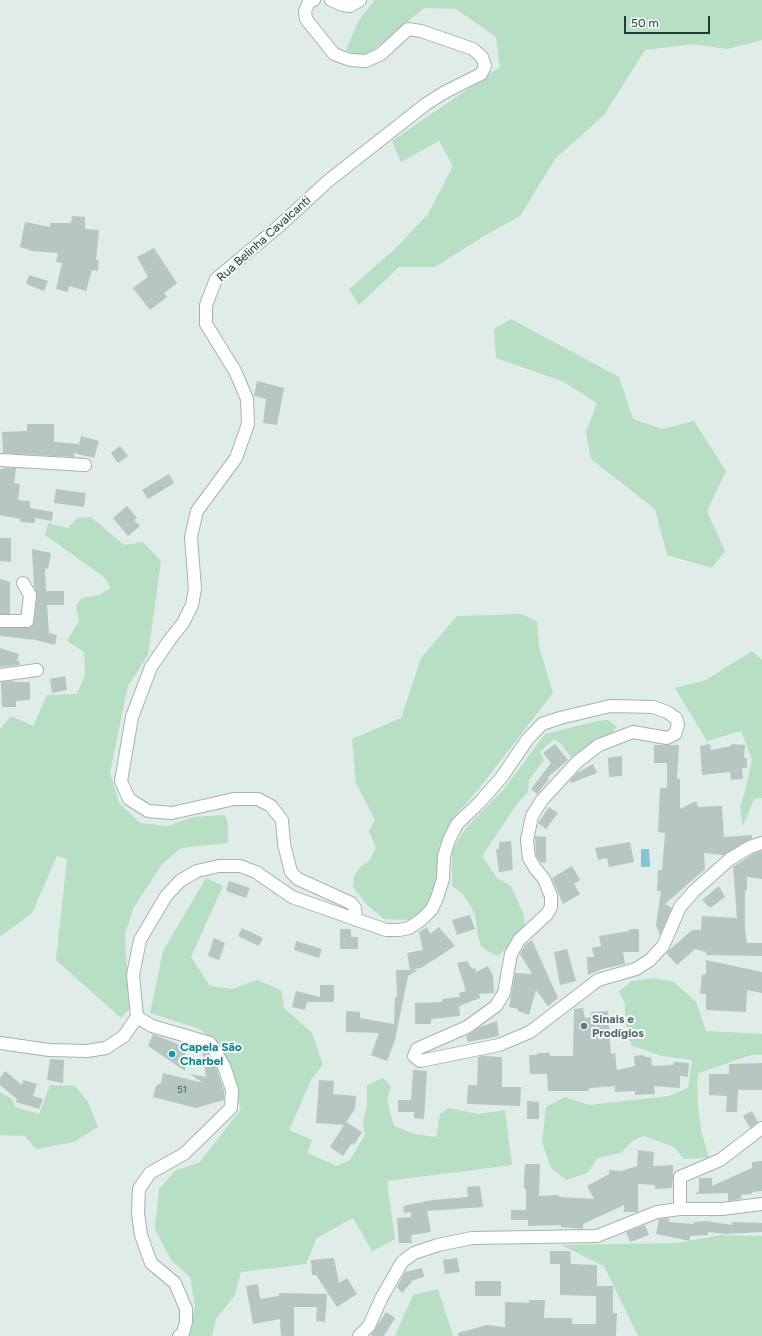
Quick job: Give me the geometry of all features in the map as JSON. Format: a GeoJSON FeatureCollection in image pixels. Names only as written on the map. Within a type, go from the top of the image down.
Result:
{"type":"FeatureCollection","features":[{"type":"Feature","properties":{"kind":"street","name":"Rua Belinha Cavalcanti"},"geometry":{"type":"LineString","coordinates":[[314,0],[309,2],[305,11],[306,19],[334,54],[350,60],[366,61],[381,54],[408,29],[421,31],[473,50],[482,57],[485,66],[481,74],[445,92],[426,104],[328,181],[278,227],[216,278],[206,305],[206,324],[235,371],[247,398],[248,424],[236,458],[197,511],[191,536],[195,589],[192,605],[183,623],[151,667],[132,717],[121,781],[129,799],[148,810],[172,813],[234,799],[258,799],[270,806],[282,820],[284,844],[291,872],[298,878],[351,903],[355,908],[356,920]]}},
{"type":"Feature","properties":{"kind":"street"},"geometry":{"type":"LineString","coordinates":[[331,0],[342,5],[350,6],[360,0]]}},
{"type":"Feature","properties":{"kind":"street"},"geometry":{"type":"LineString","coordinates":[[0,460],[85,465]]}},
{"type":"Feature","properties":{"kind":"street"},"geometry":{"type":"LineString","coordinates":[[0,621],[27,622],[30,595],[23,583]]}},
{"type":"Feature","properties":{"kind":"street"},"geometry":{"type":"LineString","coordinates":[[0,676],[37,670]]}},
{"type":"Feature","properties":{"kind":"street"},"geometry":{"type":"LineString","coordinates":[[0,1043],[49,1050],[87,1051],[106,1048],[124,1036],[137,1017],[133,975],[140,940],[166,896],[180,881],[197,871],[219,866],[240,866],[256,872],[292,897],[386,930],[409,928],[432,910],[443,879],[444,856],[449,840],[457,824],[479,803],[501,778],[527,740],[542,724],[560,718],[610,706],[653,707],[667,712],[676,718],[678,725],[675,734],[667,738],[633,732],[599,745],[577,762],[542,800],[532,816],[527,840],[529,858],[534,868],[544,879],[551,896],[551,907],[547,914],[519,940],[511,954],[504,993],[496,1006],[466,1027],[417,1049],[414,1056],[420,1061],[500,1045],[512,1040],[530,1032],[598,980],[636,969],[650,960],[663,946],[680,907],[694,891],[730,859],[750,847],[762,843]]}},
{"type":"Feature","properties":{"kind":"street"},"geometry":{"type":"LineString","coordinates":[[137,1017],[152,1026],[210,1043],[224,1066],[232,1090],[231,1108],[184,1154],[166,1163],[150,1174],[139,1189],[138,1213],[141,1235],[151,1263],[175,1283],[186,1309],[186,1322],[183,1333],[180,1336]]}},
{"type":"Feature","properties":{"kind":"street"},"geometry":{"type":"LineString","coordinates":[[680,1209],[680,1177],[720,1160],[762,1128]]}},
{"type":"Feature","properties":{"kind":"street"},"geometry":{"type":"LineString","coordinates":[[358,1336],[369,1326],[382,1297],[402,1262],[414,1253],[438,1245],[472,1238],[597,1236],[657,1212],[680,1209],[722,1210],[762,1204]]}},
{"type":"Feature","properties":{"kind":"green space"},"geometry":{"type":"Polygon","coordinates":[[[375,0],[762,0],[762,40],[727,49],[693,44],[645,50],[604,115],[556,158],[520,216],[484,236],[435,267],[399,267],[359,305],[349,289],[394,250],[428,214],[453,166],[439,141],[401,162],[392,141],[500,67],[496,37],[456,9],[424,8],[364,58],[346,50],[359,20],[375,0]]]}},
{"type":"Feature","properties":{"kind":"green space"},"geometry":{"type":"Polygon","coordinates":[[[511,319],[619,377],[633,419],[662,429],[694,421],[726,471],[707,511],[725,551],[712,568],[667,555],[655,509],[591,459],[586,432],[597,403],[562,381],[496,358],[494,329],[511,319]]]}},
{"type":"Feature","properties":{"kind":"green space"},"geometry":{"type":"Polygon","coordinates":[[[91,517],[124,545],[143,542],[161,561],[148,655],[128,686],[110,772],[119,803],[140,823],[168,826],[193,817],[225,815],[228,824],[228,843],[181,848],[162,864],[133,909],[125,935],[129,1009],[121,1018],[56,960],[67,859],[57,856],[32,913],[0,937],[0,729],[11,716],[33,726],[47,695],[77,694],[85,675],[84,652],[67,641],[79,621],[76,606],[82,598],[99,595],[111,588],[104,577],[45,535],[48,523],[68,528],[77,518],[91,517]]]}},
{"type":"Feature","properties":{"kind":"green space"},"geometry":{"type":"Polygon","coordinates":[[[521,614],[537,621],[539,647],[553,693],[481,786],[450,822],[438,852],[439,870],[436,890],[429,905],[409,920],[384,919],[366,904],[353,887],[354,876],[360,867],[369,861],[376,848],[369,831],[375,820],[356,783],[352,739],[401,718],[421,658],[457,616],[521,614]]]}},
{"type":"Feature","properties":{"kind":"green space"},"geometry":{"type":"Polygon","coordinates":[[[752,651],[762,660],[762,798],[754,799],[743,826],[740,807],[746,788],[752,759],[741,731],[707,741],[675,688],[706,680],[752,651]]]}},
{"type":"Feature","properties":{"kind":"green space"},"geometry":{"type":"Polygon","coordinates":[[[608,720],[617,727],[610,735],[571,758],[562,745],[554,739],[540,752],[544,760],[529,780],[528,792],[518,803],[482,856],[497,878],[511,886],[524,915],[525,931],[498,956],[489,952],[481,946],[478,937],[475,914],[463,894],[452,886],[452,850],[466,828],[504,789],[545,734],[597,721],[608,720]]]}},
{"type":"Feature","properties":{"kind":"green space"},"geometry":{"type":"Polygon","coordinates":[[[206,878],[223,886],[191,957],[210,986],[232,989],[257,980],[281,990],[284,1008],[312,1033],[323,1065],[312,1078],[289,1130],[312,1140],[307,1153],[337,1166],[350,1160],[365,1135],[363,1123],[367,1106],[367,1085],[383,1078],[391,1087],[387,1100],[394,1126],[414,1134],[436,1137],[440,1114],[448,1108],[479,1114],[505,1110],[512,1165],[387,1181],[395,1239],[372,1251],[353,1218],[317,1238],[306,1264],[241,1272],[235,1295],[216,1319],[212,1336],[188,1336],[195,1306],[190,1277],[171,1260],[155,1229],[159,1189],[175,1171],[200,1162],[241,1109],[223,1050],[200,1029],[150,1013],[163,951],[206,878]]]}},
{"type":"Feature","properties":{"kind":"green space"},"geometry":{"type":"Polygon","coordinates":[[[654,978],[674,982],[696,1002],[706,1031],[762,1034],[762,1055],[751,1055],[699,1073],[697,1083],[701,1131],[709,1158],[684,1159],[674,1147],[644,1136],[632,1141],[621,1153],[598,1158],[587,1173],[566,1180],[551,1168],[542,1142],[546,1107],[565,1097],[589,1105],[669,1096],[688,1088],[692,1060],[661,1056],[631,1045],[625,1020],[625,1004],[619,991],[632,981],[654,978]]]}},
{"type":"Feature","properties":{"kind":"green space"},"geometry":{"type":"Polygon","coordinates":[[[50,1085],[75,1086],[88,1102],[98,1127],[74,1142],[36,1149],[25,1136],[0,1135],[0,1092],[12,1099],[15,1107],[39,1114],[50,1085]]]}},
{"type":"Feature","properties":{"kind":"green space"},"geometry":{"type":"Polygon","coordinates":[[[721,1235],[762,1236],[762,1336],[638,1336],[604,1266],[561,1245],[677,1243],[721,1235]]]}},
{"type":"Feature","properties":{"kind":"green space"},"geometry":{"type":"Polygon","coordinates":[[[438,1289],[453,1336],[395,1336],[413,1295],[438,1289]]]}},
{"type":"Feature","properties":{"kind":"water"},"geometry":{"type":"Polygon","coordinates":[[[641,849],[649,849],[650,867],[641,867],[641,849]]]}},
{"type":"Feature","properties":{"kind":"building"},"geometry":{"type":"Polygon","coordinates":[[[72,216],[85,217],[85,229],[99,230],[96,260],[99,260],[98,271],[92,270],[86,291],[69,286],[68,292],[56,289],[62,263],[56,262],[58,253],[30,251],[20,247],[25,222],[50,227],[50,223],[71,223],[72,216]]]}},
{"type":"Feature","properties":{"kind":"building"},"geometry":{"type":"Polygon","coordinates":[[[154,248],[177,283],[164,293],[167,297],[150,310],[133,288],[148,277],[137,257],[154,248]]]}},
{"type":"Feature","properties":{"kind":"building"},"geometry":{"type":"Polygon","coordinates":[[[29,275],[48,281],[44,291],[26,284],[29,275]]]}},
{"type":"Feature","properties":{"kind":"building"},"geometry":{"type":"Polygon","coordinates":[[[257,381],[284,388],[277,425],[263,423],[266,399],[254,396],[257,381]]]}},
{"type":"Feature","properties":{"kind":"building"},"geometry":{"type":"Polygon","coordinates":[[[27,424],[54,424],[54,442],[79,444],[81,436],[99,441],[94,458],[74,453],[74,457],[3,453],[2,432],[27,431],[27,424]]]}},
{"type":"Feature","properties":{"kind":"building"},"geometry":{"type":"Polygon","coordinates":[[[120,446],[128,456],[118,463],[111,453],[120,446]]]}},
{"type":"Feature","properties":{"kind":"building"},"geometry":{"type":"Polygon","coordinates":[[[16,468],[14,483],[20,484],[18,500],[30,501],[30,508],[53,512],[52,521],[35,518],[35,523],[20,522],[20,519],[0,515],[0,469],[16,468]]]}},
{"type":"Feature","properties":{"kind":"building"},"geometry":{"type":"Polygon","coordinates":[[[169,474],[174,483],[148,499],[142,490],[169,474]]]}},
{"type":"Feature","properties":{"kind":"building"},"geometry":{"type":"Polygon","coordinates":[[[56,489],[86,493],[84,507],[54,503],[56,489]]]}},
{"type":"Feature","properties":{"kind":"building"},"geometry":{"type":"Polygon","coordinates":[[[127,506],[137,518],[134,520],[140,526],[128,536],[113,518],[127,506]]]}},
{"type":"Feature","properties":{"kind":"building"},"geometry":{"type":"Polygon","coordinates":[[[0,538],[11,538],[11,562],[0,561],[0,538]]]}},
{"type":"Feature","properties":{"kind":"building"},"geometry":{"type":"Polygon","coordinates":[[[32,549],[51,553],[48,569],[45,568],[46,591],[64,591],[64,605],[47,605],[49,633],[57,635],[55,645],[36,640],[0,636],[0,628],[27,628],[31,627],[34,622],[37,596],[34,586],[32,549]]]}},
{"type":"Feature","properties":{"kind":"building"},"geometry":{"type":"Polygon","coordinates":[[[0,579],[10,582],[10,614],[0,614],[0,579]]]}},
{"type":"Feature","properties":{"kind":"building"},"geometry":{"type":"Polygon","coordinates":[[[0,648],[19,654],[17,661],[20,662],[19,665],[0,667],[0,648]]]}},
{"type":"Feature","properties":{"kind":"building"},"geometry":{"type":"Polygon","coordinates":[[[65,676],[67,690],[52,693],[50,679],[65,676]]]}},
{"type":"Feature","properties":{"kind":"building"},"geometry":{"type":"Polygon","coordinates":[[[14,681],[13,682],[30,682],[30,700],[16,701],[16,707],[2,707],[1,682],[14,681]]]}},
{"type":"Feature","properties":{"kind":"building"},"geometry":{"type":"Polygon","coordinates":[[[555,744],[568,760],[547,778],[549,779],[537,794],[531,789],[551,763],[543,753],[555,744]]]}},
{"type":"Feature","properties":{"kind":"building"},"geometry":{"type":"Polygon","coordinates":[[[710,744],[711,750],[731,746],[731,744],[745,745],[744,758],[747,758],[747,768],[742,768],[743,779],[731,780],[730,772],[702,775],[700,746],[710,744]]]}},
{"type":"Feature","properties":{"kind":"building"},"geometry":{"type":"Polygon","coordinates":[[[654,745],[679,745],[677,779],[680,779],[680,809],[696,801],[698,807],[722,806],[724,837],[752,835],[752,838],[724,855],[704,853],[705,869],[665,904],[672,908],[660,935],[656,925],[661,891],[657,891],[658,870],[662,870],[665,833],[658,832],[660,788],[667,788],[667,763],[654,763],[654,745]]]}},
{"type":"Feature","properties":{"kind":"building"},"geometry":{"type":"Polygon","coordinates":[[[622,756],[622,776],[609,777],[608,758],[622,756]]]}},
{"type":"Feature","properties":{"kind":"building"},"geometry":{"type":"Polygon","coordinates":[[[593,764],[597,773],[571,783],[570,780],[577,773],[593,764]]]}},
{"type":"Feature","properties":{"kind":"building"},"geometry":{"type":"Polygon","coordinates":[[[549,807],[558,813],[546,829],[538,823],[549,807]]]}},
{"type":"Feature","properties":{"kind":"building"},"geometry":{"type":"Polygon","coordinates":[[[535,836],[546,837],[546,863],[540,862],[536,856],[535,836]]]}},
{"type":"Feature","properties":{"kind":"building"},"geometry":{"type":"Polygon","coordinates":[[[511,841],[513,870],[499,872],[496,849],[499,849],[499,842],[511,841]]]}},
{"type":"Feature","properties":{"kind":"building"},"geometry":{"type":"Polygon","coordinates":[[[630,842],[634,862],[609,867],[607,858],[598,860],[595,848],[630,842]]]}},
{"type":"Feature","properties":{"kind":"building"},"geometry":{"type":"Polygon","coordinates":[[[762,851],[762,879],[747,877],[747,890],[745,890],[745,929],[747,943],[762,943],[762,956],[706,955],[706,952],[695,949],[677,965],[666,953],[692,930],[701,930],[702,916],[737,918],[733,867],[753,854],[762,851]]]}},
{"type":"Feature","properties":{"kind":"building"},"geometry":{"type":"Polygon","coordinates":[[[572,866],[580,880],[574,884],[580,894],[563,904],[552,878],[572,866]]]}},
{"type":"Feature","properties":{"kind":"building"},"geometry":{"type":"Polygon","coordinates":[[[229,881],[250,888],[246,898],[226,891],[229,881]]]}},
{"type":"Feature","properties":{"kind":"building"},"geometry":{"type":"Polygon","coordinates":[[[719,886],[725,897],[710,908],[702,900],[719,886]]]}},
{"type":"Feature","properties":{"kind":"building"},"geometry":{"type":"Polygon","coordinates":[[[470,915],[475,929],[457,935],[452,920],[470,915]]]}},
{"type":"Feature","properties":{"kind":"building"},"geometry":{"type":"Polygon","coordinates":[[[427,927],[430,934],[439,927],[455,946],[421,968],[410,970],[407,953],[423,950],[419,932],[427,927]]]}},
{"type":"Feature","properties":{"kind":"building"},"geometry":{"type":"Polygon","coordinates":[[[242,928],[263,938],[259,946],[238,936],[242,928]]]}},
{"type":"Feature","properties":{"kind":"building"},"geometry":{"type":"Polygon","coordinates":[[[340,929],[351,929],[351,937],[358,937],[358,949],[340,949],[340,929]]]}},
{"type":"Feature","properties":{"kind":"building"},"geometry":{"type":"Polygon","coordinates":[[[629,929],[639,929],[639,952],[623,952],[625,964],[602,969],[588,975],[587,957],[594,957],[592,948],[601,946],[599,936],[629,931],[629,929]]]}},
{"type":"Feature","properties":{"kind":"building"},"geometry":{"type":"Polygon","coordinates":[[[214,938],[225,943],[219,960],[208,956],[214,938]]]}},
{"type":"Feature","properties":{"kind":"building"},"geometry":{"type":"Polygon","coordinates":[[[532,940],[558,998],[548,1006],[536,990],[529,1015],[518,1011],[518,1009],[509,1007],[515,973],[532,974],[520,954],[525,945],[532,940]]]}},
{"type":"Feature","properties":{"kind":"building"},"geometry":{"type":"Polygon","coordinates":[[[296,941],[322,949],[319,958],[294,950],[296,941]]]}},
{"type":"Feature","properties":{"kind":"building"},"geometry":{"type":"Polygon","coordinates":[[[567,949],[576,981],[560,985],[554,952],[567,949]]]}},
{"type":"Feature","properties":{"kind":"building"},"geometry":{"type":"Polygon","coordinates":[[[706,960],[762,972],[762,993],[747,990],[746,1012],[706,1010],[706,994],[700,994],[702,975],[706,974],[706,960]]]}},
{"type":"Feature","properties":{"kind":"building"},"geometry":{"type":"Polygon","coordinates":[[[467,961],[472,969],[475,968],[476,972],[488,966],[493,976],[494,993],[475,994],[479,994],[480,998],[459,1006],[460,1016],[431,1019],[431,1024],[415,1024],[415,1003],[442,1002],[442,999],[460,997],[459,993],[466,991],[457,963],[467,961]]]}},
{"type":"Feature","properties":{"kind":"building"},"geometry":{"type":"Polygon","coordinates":[[[396,970],[418,970],[408,976],[395,1040],[387,1061],[371,1055],[379,1033],[346,1032],[346,1011],[360,1012],[360,1018],[394,1024],[395,997],[397,997],[396,970]]]}},
{"type":"Feature","properties":{"kind":"building"},"geometry":{"type":"Polygon","coordinates":[[[320,985],[334,985],[334,1002],[307,1002],[305,1010],[292,1007],[296,991],[320,997],[320,985]]]}},
{"type":"Feature","properties":{"kind":"building"},"geometry":{"type":"Polygon","coordinates":[[[583,1008],[585,1018],[591,1017],[591,1012],[608,1011],[611,1054],[615,1053],[617,1070],[635,1066],[634,1056],[644,1055],[645,1057],[651,1057],[652,1066],[673,1065],[674,1062],[689,1063],[688,1077],[680,1076],[680,1088],[654,1086],[655,1094],[635,1095],[635,1091],[615,1092],[615,1086],[589,1088],[589,1091],[548,1091],[547,1074],[530,1074],[529,1055],[537,1055],[537,1053],[550,1053],[550,1056],[573,1056],[574,1009],[583,1008]]]}},
{"type":"Feature","properties":{"kind":"building"},"geometry":{"type":"Polygon","coordinates":[[[497,1021],[499,1036],[468,1042],[466,1036],[480,1027],[497,1021]]]}},
{"type":"Feature","properties":{"kind":"building","name":"Capela São Charbel"},"geometry":{"type":"Polygon","coordinates":[[[153,1034],[185,1047],[185,1071],[148,1046],[153,1034]]]}},
{"type":"Feature","properties":{"kind":"building"},"geometry":{"type":"Polygon","coordinates":[[[202,1048],[205,1049],[217,1069],[224,1091],[224,1100],[196,1108],[153,1097],[156,1086],[161,1083],[163,1073],[203,1083],[190,1074],[206,1077],[202,1048]]]}},
{"type":"Feature","properties":{"kind":"building"},"geometry":{"type":"Polygon","coordinates":[[[478,1057],[502,1057],[502,1087],[521,1087],[520,1106],[467,1104],[468,1085],[477,1085],[478,1057]]]}},
{"type":"Feature","properties":{"kind":"building"},"geometry":{"type":"Polygon","coordinates":[[[50,1059],[64,1060],[63,1083],[47,1080],[50,1059]]]}},
{"type":"Feature","properties":{"kind":"building"},"geometry":{"type":"Polygon","coordinates":[[[762,1063],[762,1090],[738,1090],[737,1112],[726,1112],[727,1096],[709,1095],[709,1074],[729,1074],[729,1064],[762,1063]]]}},
{"type":"Feature","properties":{"kind":"building"},"geometry":{"type":"Polygon","coordinates":[[[413,1070],[427,1071],[424,1119],[414,1118],[414,1112],[398,1112],[398,1100],[411,1100],[413,1070]]]}},
{"type":"Feature","properties":{"kind":"building"},"geometry":{"type":"Polygon","coordinates":[[[5,1071],[22,1085],[23,1080],[37,1084],[33,1096],[43,1099],[39,1109],[16,1102],[17,1099],[0,1085],[0,1078],[5,1071]]]}},
{"type":"Feature","properties":{"kind":"building"},"geometry":{"type":"Polygon","coordinates":[[[319,1080],[334,1081],[333,1094],[356,1096],[355,1109],[346,1122],[362,1132],[354,1145],[352,1143],[343,1156],[330,1147],[344,1125],[316,1123],[319,1080]]]}},
{"type":"Feature","properties":{"kind":"building"},"geometry":{"type":"Polygon","coordinates":[[[527,1101],[539,1102],[539,1119],[527,1119],[527,1101]]]}},
{"type":"Feature","properties":{"kind":"building"},"geometry":{"type":"Polygon","coordinates":[[[752,1111],[758,1122],[750,1128],[743,1116],[752,1111]]]}},
{"type":"Feature","properties":{"kind":"building"},"geometry":{"type":"Polygon","coordinates":[[[638,1150],[654,1152],[653,1166],[673,1165],[673,1175],[672,1188],[655,1189],[655,1185],[638,1184],[638,1212],[624,1212],[624,1205],[583,1224],[583,1229],[561,1227],[561,1225],[528,1226],[528,1220],[511,1220],[511,1210],[526,1210],[526,1189],[524,1189],[525,1164],[540,1164],[539,1196],[559,1195],[559,1197],[594,1199],[587,1186],[609,1174],[609,1170],[621,1171],[637,1166],[638,1150]]]}},
{"type":"Feature","properties":{"kind":"building"},"geometry":{"type":"Polygon","coordinates":[[[762,1161],[762,1191],[741,1195],[741,1199],[728,1201],[728,1193],[695,1194],[699,1191],[699,1178],[712,1178],[712,1186],[752,1168],[752,1162],[762,1161]]]}},
{"type":"Feature","properties":{"kind":"building"},"geometry":{"type":"Polygon","coordinates":[[[480,1186],[483,1207],[427,1211],[431,1232],[411,1235],[412,1243],[399,1243],[397,1218],[411,1217],[411,1212],[404,1213],[403,1206],[433,1200],[468,1197],[467,1187],[480,1186]]]}},
{"type":"Feature","properties":{"kind":"building"},"geometry":{"type":"Polygon","coordinates":[[[669,1218],[669,1222],[694,1224],[694,1222],[707,1221],[732,1225],[732,1222],[762,1223],[762,1232],[726,1234],[708,1232],[708,1235],[690,1236],[690,1241],[656,1234],[659,1219],[669,1218]]]}},
{"type":"Feature","properties":{"kind":"building"},"geometry":{"type":"Polygon","coordinates":[[[645,1225],[649,1235],[630,1242],[626,1232],[645,1225]]]}},
{"type":"Feature","properties":{"kind":"building"},"geometry":{"type":"Polygon","coordinates":[[[550,1251],[570,1251],[571,1264],[597,1265],[597,1286],[613,1286],[613,1313],[617,1313],[616,1336],[458,1336],[458,1333],[487,1325],[505,1327],[505,1302],[529,1303],[529,1300],[545,1300],[544,1318],[572,1318],[572,1324],[596,1324],[596,1296],[560,1295],[560,1264],[550,1264],[550,1251]]]}},
{"type":"Feature","properties":{"kind":"building"},"geometry":{"type":"Polygon","coordinates":[[[334,1258],[339,1283],[347,1278],[357,1294],[337,1307],[316,1275],[312,1275],[311,1260],[334,1258]]]}},
{"type":"Feature","properties":{"kind":"building"},"geometry":{"type":"Polygon","coordinates":[[[457,1258],[460,1272],[445,1274],[443,1260],[457,1258]]]}},
{"type":"Feature","properties":{"kind":"building"},"geometry":{"type":"Polygon","coordinates":[[[422,1268],[424,1277],[413,1280],[402,1293],[397,1287],[405,1272],[422,1268]]]}},
{"type":"Feature","properties":{"kind":"building"},"geometry":{"type":"Polygon","coordinates":[[[475,1281],[501,1281],[501,1296],[475,1296],[475,1281]]]}},
{"type":"Feature","properties":{"kind":"building"},"geometry":{"type":"Polygon","coordinates":[[[258,1284],[260,1299],[279,1296],[279,1293],[327,1294],[325,1322],[316,1321],[317,1307],[294,1307],[294,1336],[281,1336],[280,1319],[253,1324],[246,1286],[258,1284]]]}},
{"type":"Feature","properties":{"kind":"building"},"geometry":{"type":"Polygon","coordinates":[[[386,1312],[395,1318],[384,1336],[371,1335],[386,1312]]]}},
{"type":"Feature","properties":{"kind":"place","name":"Sinais e Prodígios"},"geometry":{"type":"Point","coordinates":[584,1026]}},
{"type":"Feature","properties":{"kind":"place","name":"Capela São Charbel"},"geometry":{"type":"Point","coordinates":[172,1054]}}]}
